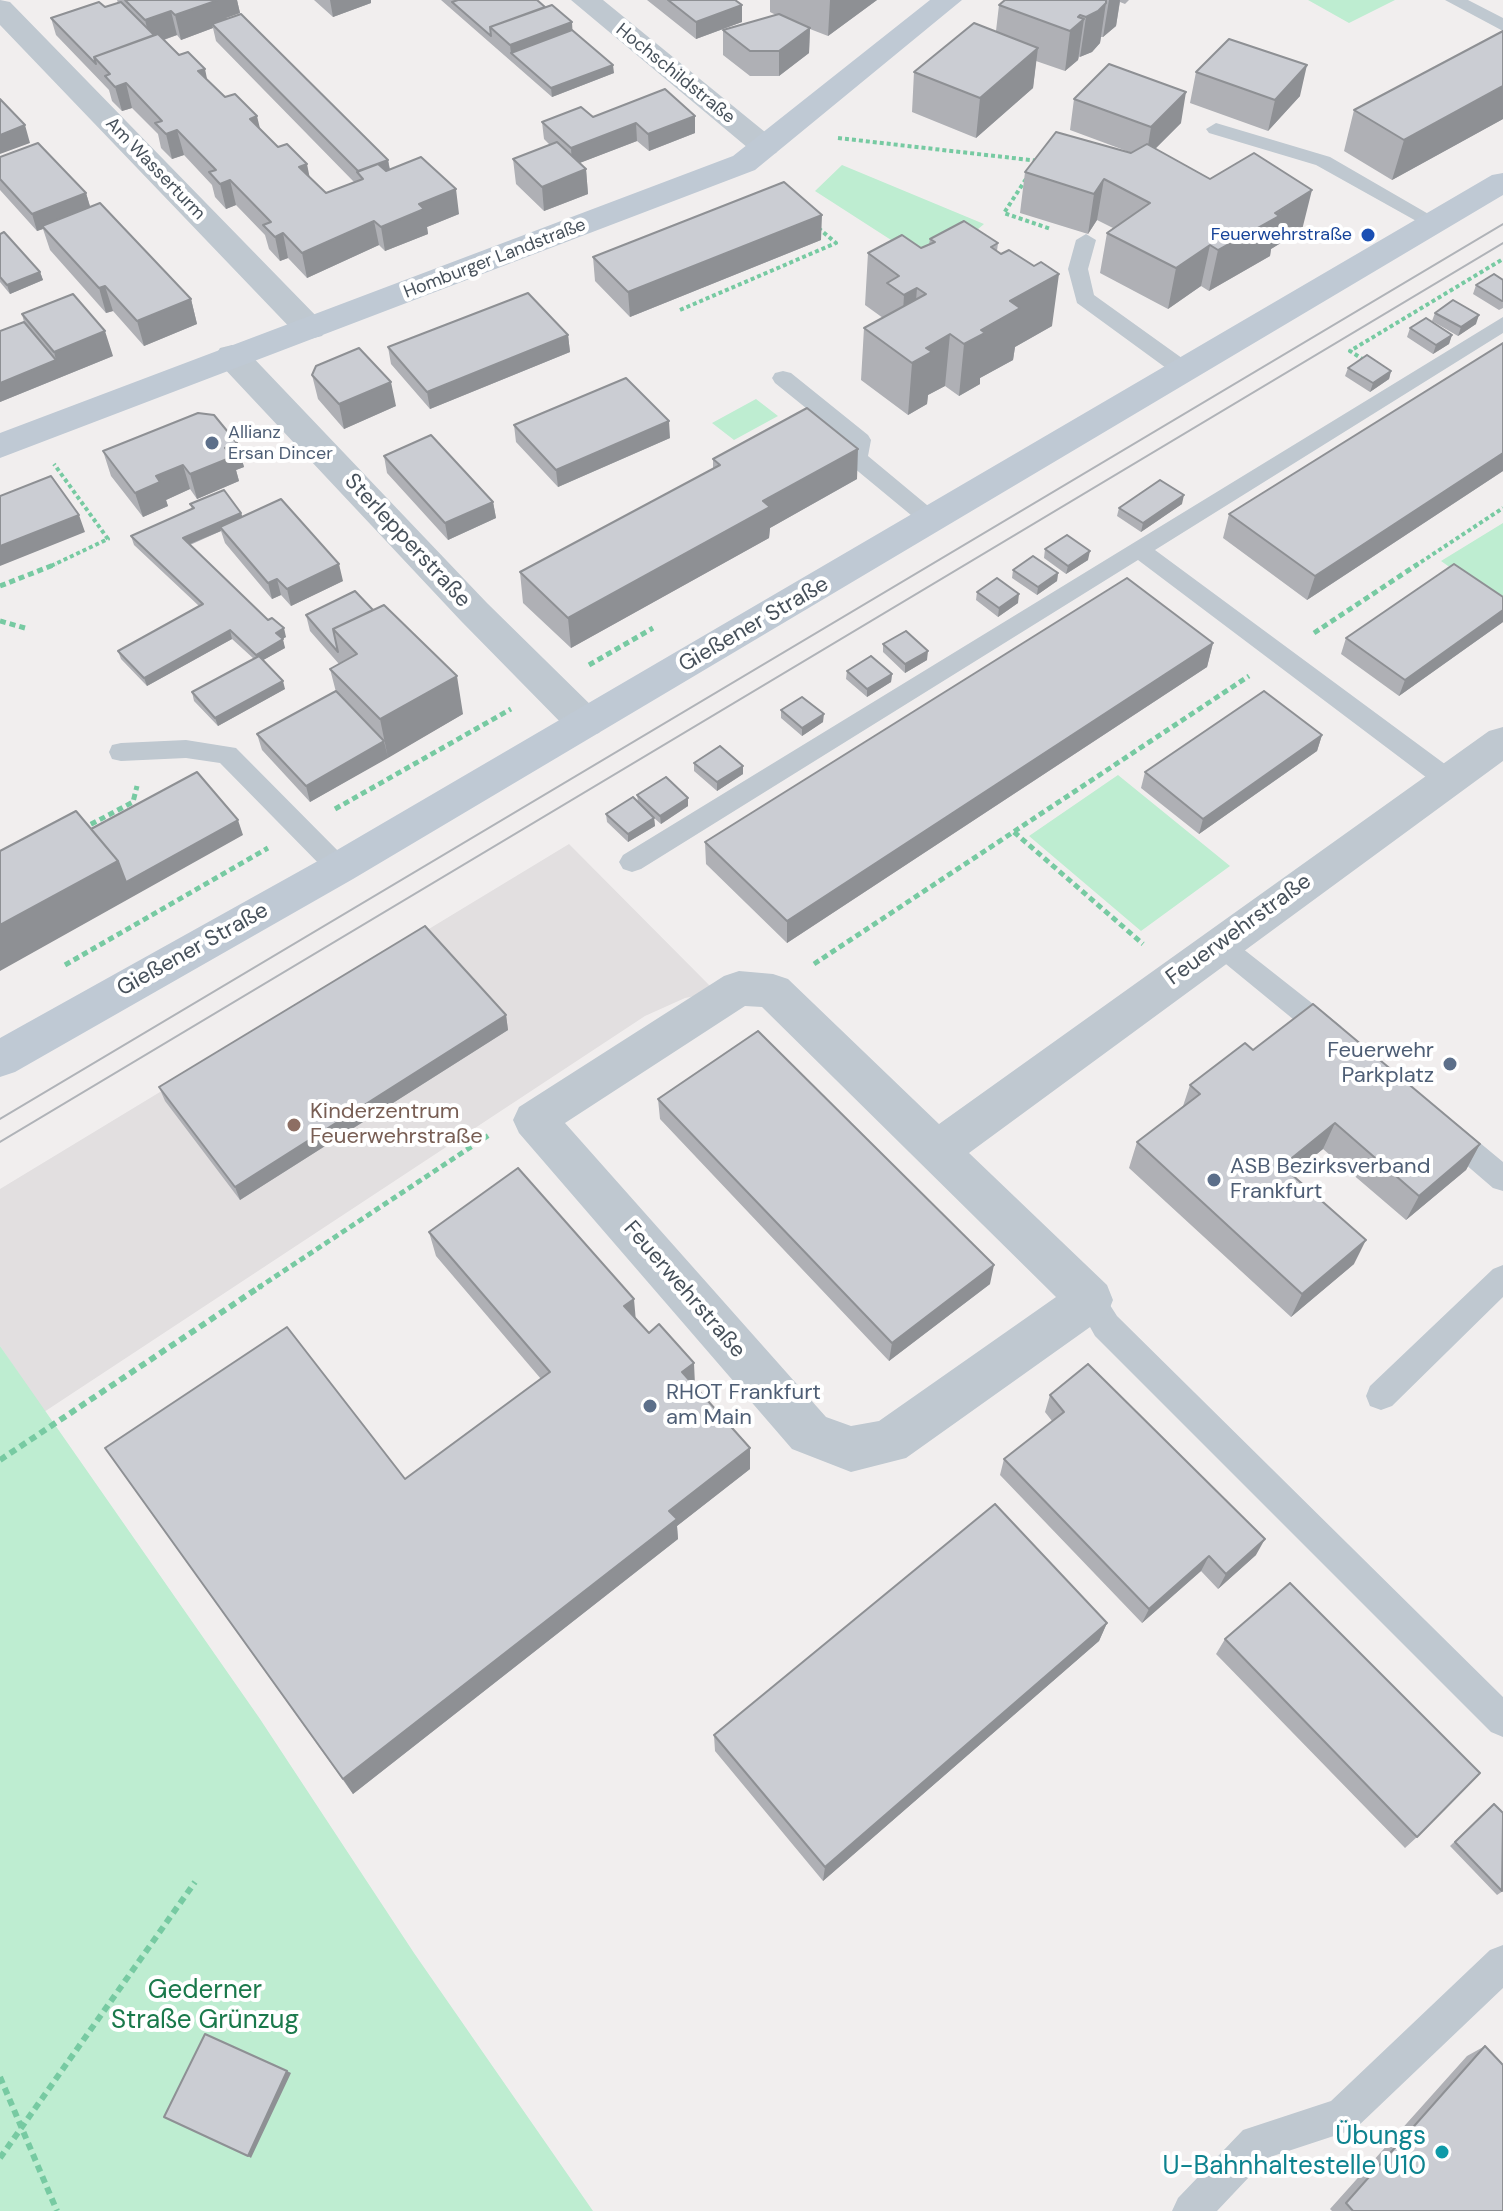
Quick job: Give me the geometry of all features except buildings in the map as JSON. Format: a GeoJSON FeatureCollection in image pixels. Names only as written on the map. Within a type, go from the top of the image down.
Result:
{"type":"FeatureCollection","features":[{"type":"Feature","properties":{"kind":"main road","name":"Homburger Landstraße"},"geometry":{"type":"LineString","coordinates":[[0,446],[744,163],[948,0]]}},
{"type":"Feature","properties":{"kind":"main road","name":"Gießener Straße"},"geometry":{"type":"LineString","coordinates":[[0,1059],[339,868],[1503,182]]}},
{"type":"Feature","properties":{"kind":"street"},"geometry":{"type":"LineString","coordinates":[[0,5],[7,0]]}},
{"type":"Feature","properties":{"kind":"street","name":"Hochschildstraße"},"geometry":{"type":"LineString","coordinates":[[585,0],[775,139]]}},
{"type":"Feature","properties":{"kind":"street","name":"Am Wasserturm"},"geometry":{"type":"LineString","coordinates":[[0,5],[310,329]]}},
{"type":"Feature","properties":{"kind":"street","name":"Sterlepperstraße"},"geometry":{"type":"LineString","coordinates":[[232,356],[474,612],[585,723]]}},
{"type":"Feature","properties":{"kind":"street","name":"Feuerwehrstraße"},"geometry":{"type":"LineString","coordinates":[[938,1150],[1177,974],[1503,741]]}},
{"type":"Feature","properties":{"kind":"street"},"geometry":{"type":"LineString","coordinates":[[535,1120],[739,988],[773,991],[1090,1300]]}},
{"type":"Feature","properties":{"kind":"street","name":"Feuerwehrstraße"},"geometry":{"type":"LineString","coordinates":[[535,1120],[809,1433],[851,1449],[889,1442],[1090,1300]]}},
{"type":"Feature","properties":{"kind":"lane"},"geometry":{"type":"LineString","coordinates":[[1454,0],[1503,25]]}},
{"type":"Feature","properties":{"kind":"lane"},"geometry":{"type":"LineString","coordinates":[[1216,129],[1323,161],[1434,223]]}},
{"type":"Feature","properties":{"kind":"lane"},"geometry":{"type":"LineString","coordinates":[[1086,240],[1078,269],[1084,298],[1185,371]]}},
{"type":"Feature","properties":{"kind":"lane"},"geometry":{"type":"LineString","coordinates":[[632,862],[1503,324]]}},
{"type":"Feature","properties":{"kind":"lane"},"geometry":{"type":"LineString","coordinates":[[783,378],[860,440],[856,458],[931,520]]}},
{"type":"Feature","properties":{"kind":"lane"},"geometry":{"type":"LineString","coordinates":[[1138,549],[1448,780]]}},
{"type":"Feature","properties":{"kind":"lane"},"geometry":{"type":"LineString","coordinates":[[121,752],[186,749],[227,755],[339,868]]}},
{"type":"Feature","properties":{"kind":"lane"},"geometry":{"type":"LineString","coordinates":[[1219,944],[1347,1048]]}},
{"type":"Feature","properties":{"kind":"lane"},"geometry":{"type":"LineString","coordinates":[[1431,1119],[1503,1179]]}},
{"type":"Feature","properties":{"kind":"lane"},"geometry":{"type":"LineString","coordinates":[[1381,1396],[1503,1278]]}},
{"type":"Feature","properties":{"kind":"lane"},"geometry":{"type":"LineString","coordinates":[[1090,1300],[1106,1326],[1503,1720]]}},
{"type":"Feature","properties":{"kind":"lane"},"geometry":{"type":"LineString","coordinates":[[1191,2211],[1256,2143],[1342,2116],[1503,1963]]}},
{"type":"Feature","properties":{"kind":"path"},"geometry":{"type":"LineString","coordinates":[[775,139],[1053,163]]}},
{"type":"Feature","properties":{"kind":"path"},"geometry":{"type":"LineString","coordinates":[[1037,161],[1004,213],[1086,240]]}},
{"type":"Feature","properties":{"kind":"path"},"geometry":{"type":"LineString","coordinates":[[680,310],[836,243],[813,223]]}},
{"type":"Feature","properties":{"kind":"path"},"geometry":{"type":"LineString","coordinates":[[1358,356],[1350,351],[1503,259]]}},
{"type":"Feature","properties":{"kind":"path"},"geometry":{"type":"LineString","coordinates":[[0,586],[86,552],[108,539],[64,481],[34,433]]}},
{"type":"Feature","properties":{"kind":"path"},"geometry":{"type":"LineString","coordinates":[[773,991],[1503,508]]}},
{"type":"Feature","properties":{"kind":"path"},"geometry":{"type":"LineString","coordinates":[[0,621],[25,628]]}},
{"type":"Feature","properties":{"kind":"path"},"geometry":{"type":"LineString","coordinates":[[80,830],[133,802]]}},
{"type":"Feature","properties":{"kind":"path"},"geometry":{"type":"LineString","coordinates":[[1014,832],[1177,974]]}},
{"type":"Feature","properties":{"kind":"path"},"geometry":{"type":"LineString","coordinates":[[0,1460],[503,1126],[535,1120]]}},
{"type":"Feature","properties":{"kind":"path"},"geometry":{"type":"LineString","coordinates":[[0,2158],[195,1882]]}},
{"type":"Feature","properties":{"kind":"path"},"geometry":{"type":"LineString","coordinates":[[0,2077],[57,2211]]}},
{"type":"Feature","properties":{"kind":"shaded area","name":"Kinderzentrum Feuerwehrstraße"},"geometry":{"type":"Polygon","coordinates":[[[569,844],[716,992],[685,998],[645,1016],[44,1412],[0,1346],[0,1189],[569,844]]]}},
{"type":"Feature","properties":{"kind":"green space"},"geometry":{"type":"Polygon","coordinates":[[[1308,0],[1395,0],[1349,23],[1308,0]]]}},
{"type":"Feature","properties":{"kind":"green space"},"geometry":{"type":"Polygon","coordinates":[[[842,165],[984,224],[933,267],[815,191],[842,165]]]}},
{"type":"Feature","properties":{"kind":"green space"},"geometry":{"type":"Polygon","coordinates":[[[756,399],[778,416],[734,440],[712,423],[756,399]]]}},
{"type":"Feature","properties":{"kind":"green space"},"geometry":{"type":"Polygon","coordinates":[[[1503,523],[1503,605],[1441,561],[1503,523]]]}},
{"type":"Feature","properties":{"kind":"green space"},"geometry":{"type":"Polygon","coordinates":[[[1118,775],[1230,866],[1141,931],[1029,836],[1118,775]]]}},
{"type":"Feature","properties":{"kind":"green space","name":"Gederner Straße Grünzug"},"geometry":{"type":"Polygon","coordinates":[[[0,1346],[260,1719],[414,1953],[593,2211],[0,2211],[0,1346]]]}},
{"type":"Feature","properties":{"kind":"tram line"},"geometry":{"type":"LineString","coordinates":[[0,1119],[1503,224]]}},
{"type":"Feature","properties":{"kind":"tram line"},"geometry":{"type":"LineString","coordinates":[[0,1142],[1503,243]]}},
{"type":"Feature","properties":{"kind":"place","name":"Feuerwehrstraße"},"geometry":{"type":"Point","coordinates":[1368,235]}},
{"type":"Feature","properties":{"kind":"place","name":"Allianz Ersan Dincer"},"geometry":{"type":"Point","coordinates":[212,443]}},
{"type":"Feature","properties":{"kind":"place","name":"Feuerwehr Parkplatz"},"geometry":{"type":"Point","coordinates":[1450,1064]}},
{"type":"Feature","properties":{"kind":"place","name":"Kinderzentrum Feuerwehrstraße"},"geometry":{"type":"Point","coordinates":[294,1125]}},
{"type":"Feature","properties":{"kind":"place","name":"ASB Bezirksverband Frankfurt"},"geometry":{"type":"Point","coordinates":[1214,1180]}},
{"type":"Feature","properties":{"kind":"place","name":"RHOT Frankfurt am Main"},"geometry":{"type":"Point","coordinates":[650,1406]}},
{"type":"Feature","properties":{"kind":"place","name":"Übungs U-Bahnhaltestelle U10"},"geometry":{"type":"Point","coordinates":[1442,2152]}}]}
